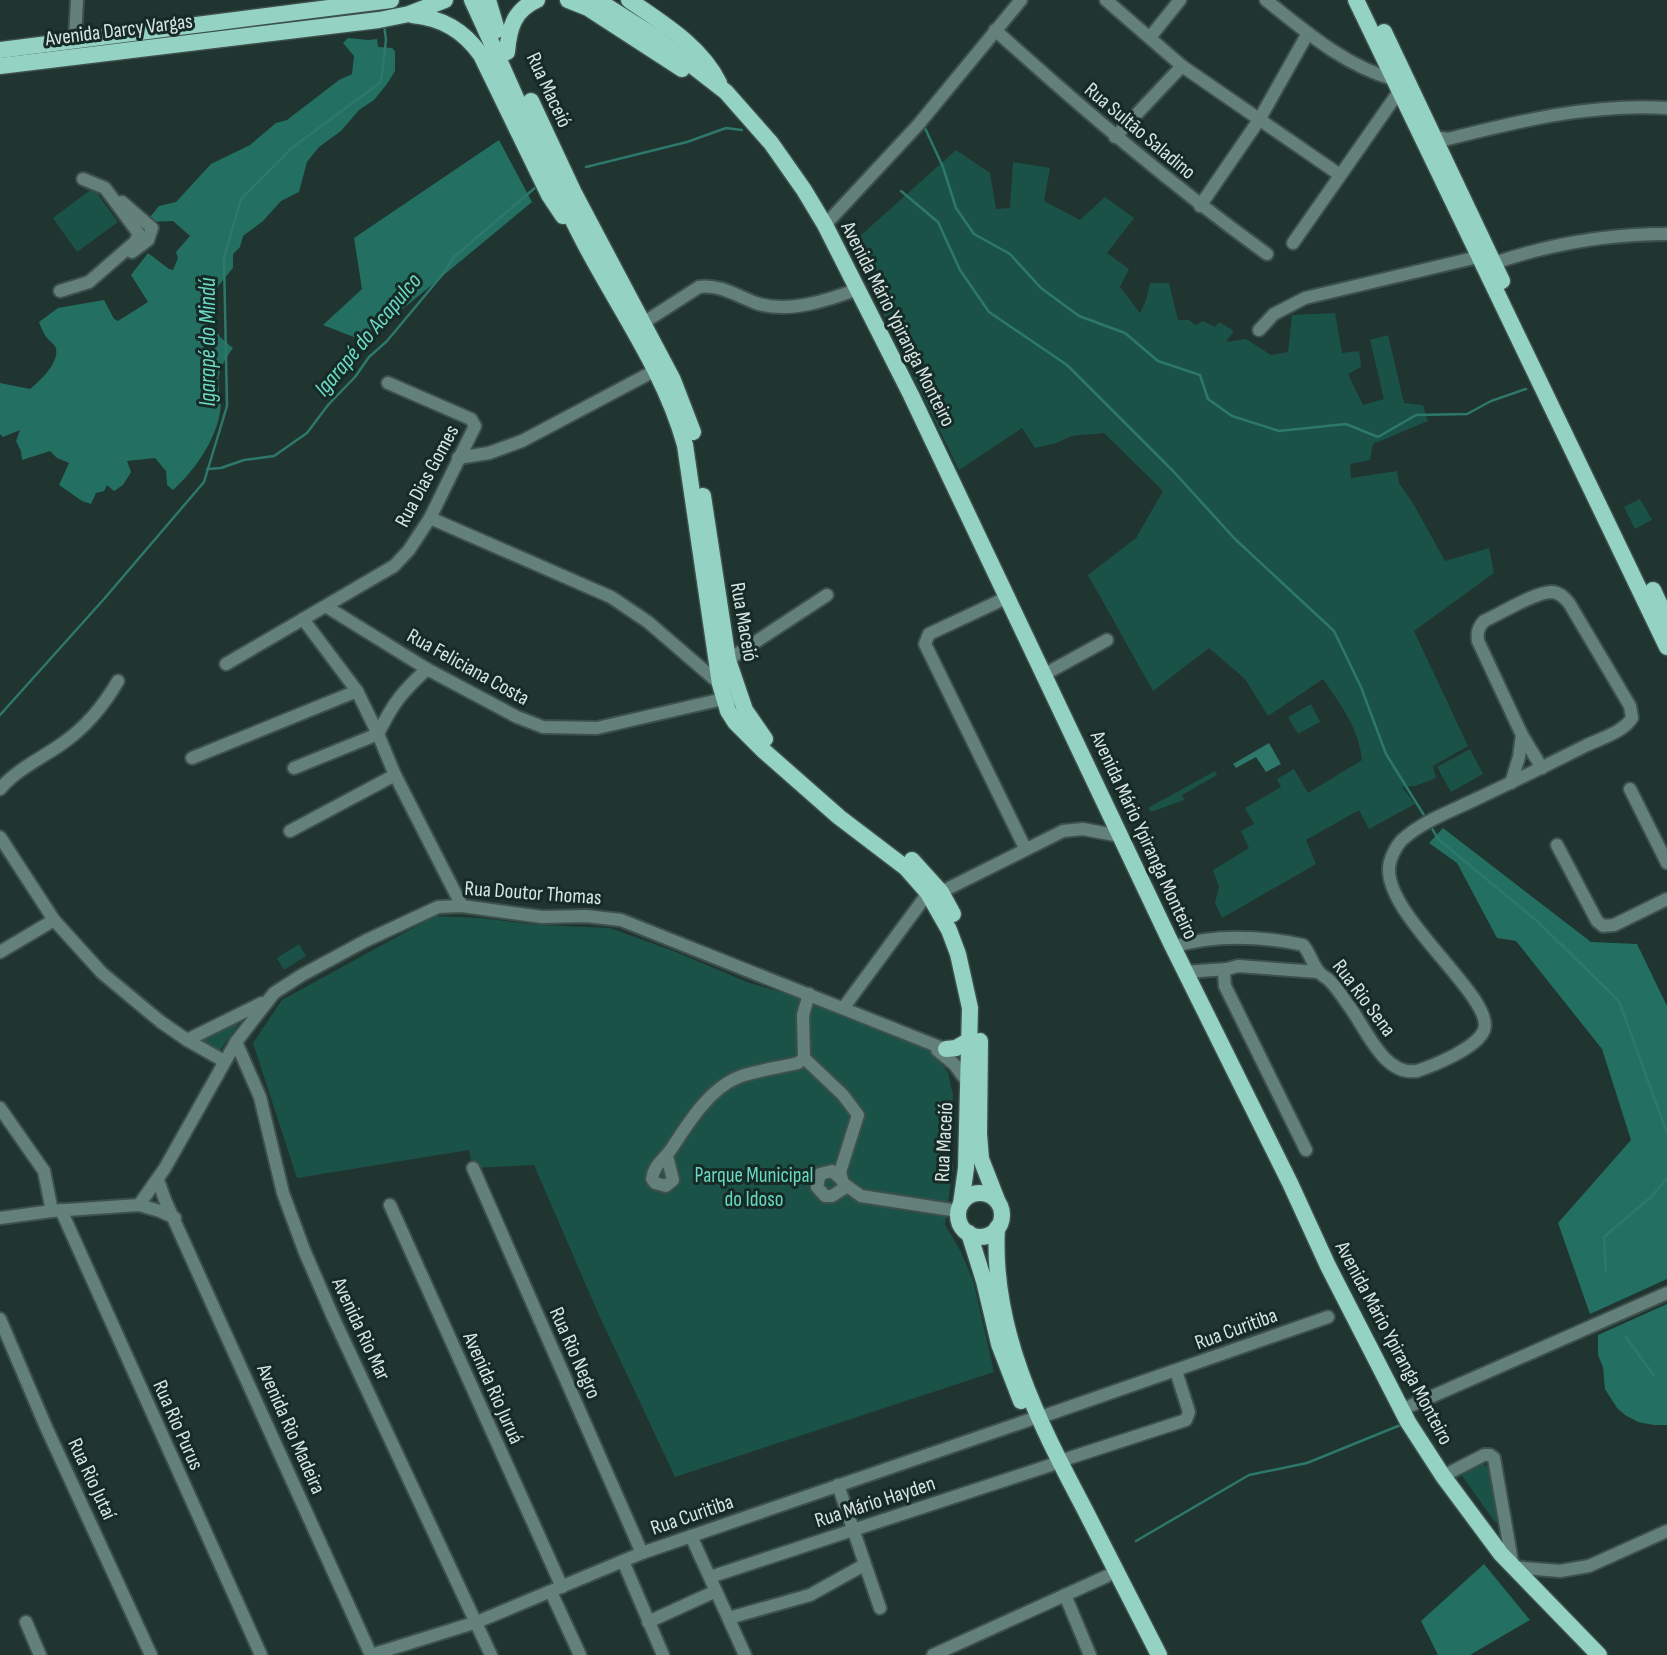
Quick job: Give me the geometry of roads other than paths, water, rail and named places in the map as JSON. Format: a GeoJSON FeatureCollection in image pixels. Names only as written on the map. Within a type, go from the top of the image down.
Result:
{"type":"FeatureCollection","features":[{"type":"Feature","properties":{"kind":"main road","name":"Avenida Darcy Vargas"},"geometry":{"type":"LineString","coordinates":[[0,50],[391,0]]}},
{"type":"Feature","properties":{"kind":"main road"},"geometry":{"type":"LineString","coordinates":[[409,14],[445,0]]}},
{"type":"Feature","properties":{"kind":"main road","name":"Rua Maceió"},"geometry":{"type":"LineString","coordinates":[[472,0],[586,246],[669,396],[685,445],[727,693],[763,736],[837,802],[912,861],[959,926],[979,1009],[966,1168],[960,1207]]}},
{"type":"Feature","properties":{"kind":"main road","name":"Rua Maceió"},"geometry":{"type":"LineString","coordinates":[[488,0],[494,24],[573,191],[680,394],[693,434],[728,660],[727,693]]}},
{"type":"Feature","properties":{"kind":"main road"},"geometry":{"type":"LineString","coordinates":[[508,52],[509,32],[517,15],[537,0]]}},
{"type":"Feature","properties":{"kind":"main road"},"geometry":{"type":"LineString","coordinates":[[568,0],[588,8],[685,71],[721,88]]}},
{"type":"Feature","properties":{"kind":"main road","name":"Avenida Mário Ypiranga Monteiro"},"geometry":{"type":"LineString","coordinates":[[597,0],[654,36],[721,88],[771,143],[804,190],[858,289],[1045,674],[1185,972],[1401,1410],[1443,1476],[1513,1567],[1599,1655]]}},
{"type":"Feature","properties":{"kind":"main road"},"geometry":{"type":"LineString","coordinates":[[629,0],[663,23],[704,58],[721,88]]}},
{"type":"Feature","properties":{"kind":"main road"},"geometry":{"type":"LineString","coordinates":[[1356,0],[1667,647]]}},
{"type":"Feature","properties":{"kind":"main road"},"geometry":{"type":"LineString","coordinates":[[1368,0],[1667,620]]}},
{"type":"Feature","properties":{"kind":"main road","name":"Avenida Darcy Vargas"},"geometry":{"type":"LineString","coordinates":[[0,66],[354,24],[409,14]]}},
{"type":"Feature","properties":{"kind":"main road"},"geometry":{"type":"LineString","coordinates":[[409,14],[443,22],[460,30],[471,41],[481,55],[549,195],[586,246]]}},
{"type":"Feature","properties":{"kind":"main road","name":"Rua Maceió"},"geometry":{"type":"LineString","coordinates":[[934,892],[958,954],[970,1007],[969,1064],[974,1080],[981,1159],[996,1200]]}},
{"type":"Feature","properties":{"kind":"main road"},"geometry":{"type":"LineString","coordinates":[[939,1047],[956,1048],[970,1040]]}},
{"type":"Feature","properties":{"kind":"main road"},"geometry":{"type":"LineString","coordinates":[[1004,1341],[996,1261],[1002,1211],[991,1196],[978,1193],[971,1195],[960,1207],[960,1224],[969,1233],[1004,1341],[1034,1419],[1107,1576],[1148,1655]]}},
{"type":"Feature","properties":{"kind":"main road"},"geometry":{"type":"LineString","coordinates":[[969,1233],[984,1236],[998,1228]]}},
{"type":"Feature","properties":{"kind":"main road"},"geometry":{"type":"LineString","coordinates":[[1055,1463],[1159,1655]]}},
{"type":"Feature","properties":{"kind":"street"},"geometry":{"type":"LineString","coordinates":[[75,39],[77,0]]}},
{"type":"Feature","properties":{"kind":"street"},"geometry":{"type":"LineString","coordinates":[[825,225],[918,125],[1021,0]]}},
{"type":"Feature","properties":{"kind":"street"},"geometry":{"type":"LineString","coordinates":[[1107,0],[1182,66],[1340,175]]}},
{"type":"Feature","properties":{"kind":"street"},"geometry":{"type":"LineString","coordinates":[[1150,36],[1181,0]]}},
{"type":"Feature","properties":{"kind":"street"},"geometry":{"type":"LineString","coordinates":[[1266,0],[1308,33],[1362,67],[1396,84],[1340,175],[1293,243]]}},
{"type":"Feature","properties":{"kind":"street","name":"Rua Sultão Saladino"},"geometry":{"type":"LineString","coordinates":[[995,30],[1115,137],[1200,206],[1267,254]]}},
{"type":"Feature","properties":{"kind":"street"},"geometry":{"type":"LineString","coordinates":[[1200,206],[1259,120],[1308,33]]}},
{"type":"Feature","properties":{"kind":"street"},"geometry":{"type":"LineString","coordinates":[[1115,137],[1182,66]]}},
{"type":"Feature","properties":{"kind":"street"},"geometry":{"type":"LineString","coordinates":[[1434,137],[1448,139],[1554,115],[1601,109],[1667,108]]}},
{"type":"Feature","properties":{"kind":"street"},"geometry":{"type":"LineString","coordinates":[[1443,155],[1452,145],[1476,132]]}},
{"type":"Feature","properties":{"kind":"street"},"geometry":{"type":"LineString","coordinates":[[60,291],[89,282],[135,242],[139,234],[105,188],[83,179]]}},
{"type":"Feature","properties":{"kind":"street"},"geometry":{"type":"LineString","coordinates":[[1494,263],[1529,251],[1584,240],[1667,234]]}},
{"type":"Feature","properties":{"kind":"street"},"geometry":{"type":"LineString","coordinates":[[1259,330],[1274,314],[1305,298],[1478,257]]}},
{"type":"Feature","properties":{"kind":"street"},"geometry":{"type":"LineString","coordinates":[[643,323],[699,287],[709,286],[759,304],[775,306],[793,306],[858,289]]}},
{"type":"Feature","properties":{"kind":"street"},"geometry":{"type":"LineString","coordinates":[[458,458],[489,453],[522,442],[656,370]]}},
{"type":"Feature","properties":{"kind":"street","name":"Rua Dias Gomes"},"geometry":{"type":"LineString","coordinates":[[226,664],[327,607],[400,561],[430,518],[475,429],[471,419],[388,383]]}},
{"type":"Feature","properties":{"kind":"street"},"geometry":{"type":"LineString","coordinates":[[430,518],[611,597],[648,622],[727,693]]}},
{"type":"Feature","properties":{"kind":"street"},"geometry":{"type":"LineString","coordinates":[[1511,783],[1542,768],[1619,730],[1632,718],[1630,706],[1569,603],[1559,594],[1551,592],[1540,594],[1485,621],[1478,629],[1478,641],[1522,736],[1542,768]]}},
{"type":"Feature","properties":{"kind":"street"},"geometry":{"type":"LineString","coordinates":[[728,660],[827,595]]}},
{"type":"Feature","properties":{"kind":"street"},"geometry":{"type":"LineString","coordinates":[[1008,597],[929,634],[925,644],[1025,848]]}},
{"type":"Feature","properties":{"kind":"street","name":"Rua Feliciana Costa"},"geometry":{"type":"LineString","coordinates":[[327,607],[427,669],[517,717],[543,727],[597,728],[727,693]]}},
{"type":"Feature","properties":{"kind":"street"},"geometry":{"type":"LineString","coordinates":[[303,619],[356,691],[395,775],[462,906]]}},
{"type":"Feature","properties":{"kind":"street"},"geometry":{"type":"LineString","coordinates":[[1045,674],[1107,640]]}},
{"type":"Feature","properties":{"kind":"street"},"geometry":{"type":"LineString","coordinates":[[294,768],[378,734],[399,696],[427,669]]}},
{"type":"Feature","properties":{"kind":"street"},"geometry":{"type":"LineString","coordinates":[[0,789],[12,777],[76,733],[93,716],[118,681]]}},
{"type":"Feature","properties":{"kind":"street"},"geometry":{"type":"LineString","coordinates":[[192,758],[356,691]]}},
{"type":"Feature","properties":{"kind":"street"},"geometry":{"type":"LineString","coordinates":[[1511,783],[1522,736]]}},
{"type":"Feature","properties":{"kind":"street"},"geometry":{"type":"LineString","coordinates":[[290,831],[395,775]]}},
{"type":"Feature","properties":{"kind":"street","name":"Rua Rio Sena"},"geometry":{"type":"LineString","coordinates":[[1174,947],[1192,941],[1242,938],[1303,945],[1310,952],[1318,972],[1330,981],[1342,996],[1377,1049],[1401,1070],[1409,1072],[1424,1069],[1466,1049],[1480,1037],[1486,1024],[1475,999],[1419,932],[1393,891],[1389,868],[1401,841],[1418,828],[1511,783]]}},
{"type":"Feature","properties":{"kind":"street"},"geometry":{"type":"LineString","coordinates":[[1630,789],[1667,863]]}},
{"type":"Feature","properties":{"kind":"street"},"geometry":{"type":"LineString","coordinates":[[844,1007],[934,892],[1063,831],[1083,829],[1120,836]]}},
{"type":"Feature","properties":{"kind":"street"},"geometry":{"type":"LineString","coordinates":[[0,837],[54,920],[102,973],[187,1041],[224,1061]]}},
{"type":"Feature","properties":{"kind":"street"},"geometry":{"type":"LineString","coordinates":[[1557,845],[1597,921],[1603,926],[1614,925],[1667,899]]}},
{"type":"Feature","properties":{"kind":"street","name":"Rua Doutor Thomas"},"geometry":{"type":"LineString","coordinates":[[139,1205],[158,1180],[224,1061],[265,1001],[302,975],[428,910],[448,906],[542,917],[586,916],[621,920],[844,1007],[939,1047],[963,1058],[969,1064]]}},
{"type":"Feature","properties":{"kind":"street"},"geometry":{"type":"LineString","coordinates":[[0,952],[54,920]]}},
{"type":"Feature","properties":{"kind":"street"},"geometry":{"type":"LineString","coordinates":[[1185,972],[1251,965],[1292,972],[1318,972]]}},
{"type":"Feature","properties":{"kind":"street"},"geometry":{"type":"LineString","coordinates":[[1227,969],[1223,978],[1225,986],[1306,1150]]}},
{"type":"Feature","properties":{"kind":"street"},"geometry":{"type":"LineString","coordinates":[[667,1156],[679,1136],[717,1090],[738,1078],[797,1063],[804,1058],[803,1015],[808,994]]}},
{"type":"Feature","properties":{"kind":"street","name":"Rua Doutor Thomas"},"geometry":{"type":"LineString","coordinates":[[187,1041],[265,1001]]}},
{"type":"Feature","properties":{"kind":"street","name":"Avenida Rio Mar"},"geometry":{"type":"LineString","coordinates":[[236,1042],[260,1097],[283,1193],[304,1250],[491,1655]]}},
{"type":"Feature","properties":{"kind":"street","name":"Rua Doutor Thomas"},"geometry":{"type":"LineString","coordinates":[[939,1047],[974,1080]]}},
{"type":"Feature","properties":{"kind":"street","name":"Rua Maceió"},"geometry":{"type":"LineString","coordinates":[[804,1058],[843,1095],[858,1115],[841,1172],[844,1183],[861,1196],[960,1207]]}},
{"type":"Feature","properties":{"kind":"street","name":"Rua Rio Purus"},"geometry":{"type":"LineString","coordinates":[[0,1108],[44,1171],[56,1211],[261,1655]]}},
{"type":"Feature","properties":{"kind":"street","name":"Rua Rio Negro"},"geometry":{"type":"LineString","coordinates":[[472,1168],[642,1553]]}},
{"type":"Feature","properties":{"kind":"street","name":"Avenida Rio Madeira"},"geometry":{"type":"LineString","coordinates":[[158,1180],[371,1655]]}},
{"type":"Feature","properties":{"kind":"street"},"geometry":{"type":"LineString","coordinates":[[0,1218],[139,1205],[175,1218]]}},
{"type":"Feature","properties":{"kind":"street","name":"Avenida Rio Juruá"},"geometry":{"type":"LineString","coordinates":[[390,1205],[556,1589],[580,1655]]}},
{"type":"Feature","properties":{"kind":"street"},"geometry":{"type":"LineString","coordinates":[[1401,1410],[1667,1293]]}},
{"type":"Feature","properties":{"kind":"street","name":"Rua Curitiba"},"geometry":{"type":"LineString","coordinates":[[371,1655],[477,1622],[642,1553],[1328,1317]]}},
{"type":"Feature","properties":{"kind":"street","name":"Rua Rio Jutaí"},"geometry":{"type":"LineString","coordinates":[[0,1320],[151,1655]]}},
{"type":"Feature","properties":{"kind":"street","name":"Rua Mário Hayden"},"geometry":{"type":"LineString","coordinates":[[710,1577],[1186,1420],[1189,1415],[1176,1371]]}},
{"type":"Feature","properties":{"kind":"street"},"geometry":{"type":"LineString","coordinates":[[1443,1476],[1484,1455],[1494,1458],[1513,1567],[1560,1571],[1589,1566],[1667,1531]]}},
{"type":"Feature","properties":{"kind":"street"},"geometry":{"type":"LineString","coordinates":[[838,1485],[880,1608]]}},
{"type":"Feature","properties":{"kind":"street"},"geometry":{"type":"LineString","coordinates":[[691,1536],[745,1655]]}},
{"type":"Feature","properties":{"kind":"street"},"geometry":{"type":"LineString","coordinates":[[623,1561],[663,1655]]}},
{"type":"Feature","properties":{"kind":"street"},"geometry":{"type":"LineString","coordinates":[[729,1618],[810,1595],[864,1565]]}},
{"type":"Feature","properties":{"kind":"street"},"geometry":{"type":"LineString","coordinates":[[933,1655],[1107,1576]]}},
{"type":"Feature","properties":{"kind":"street"},"geometry":{"type":"LineString","coordinates":[[648,1622],[716,1591]]}},
{"type":"Feature","properties":{"kind":"street"},"geometry":{"type":"LineString","coordinates":[[1065,1595],[1090,1655]]}},
{"type":"Feature","properties":{"kind":"street"},"geometry":{"type":"LineString","coordinates":[[26,1622],[40,1655]]}},
{"type":"Feature","properties":{"kind":"waterway","name":"Igarapé do Mindú"},"geometry":{"type":"LineString","coordinates":[[0,715],[204,482],[227,406],[224,258],[241,199],[293,147],[381,82],[386,40],[384,24]]}},
{"type":"Feature","properties":{"kind":"waterway","name":"Igarapé do Acapulco"},"geometry":{"type":"LineString","coordinates":[[924,126],[943,167],[956,208],[974,234],[1010,254],[1041,288],[1079,316],[1125,333],[1158,361],[1200,375],[1208,399],[1232,416],[1279,431],[1346,424],[1378,437],[1416,415],[1467,414],[1491,401],[1526,389]]}},
{"type":"Feature","properties":{"kind":"waterway","name":"Igarapé do Acapulco"},"geometry":{"type":"LineString","coordinates":[[586,167],[687,142],[726,128],[742,130]]}},
{"type":"Feature","properties":{"kind":"waterway","name":"Igarapé do Acapulco"},"geometry":{"type":"LineString","coordinates":[[207,469],[274,456],[307,433],[369,357],[387,341],[454,257],[536,187]]}},
{"type":"Feature","properties":{"kind":"waterway"},"geometry":{"type":"LineString","coordinates":[[901,191],[938,222],[960,270],[989,312],[1067,365],[1174,472],[1235,539],[1334,631],[1361,687],[1386,754],[1427,820]]}},
{"type":"Feature","properties":{"kind":"waterway"},"geometry":{"type":"LineString","coordinates":[[1430,825],[1438,839],[1537,921],[1619,1001],[1667,1133]]}},
{"type":"Feature","properties":{"kind":"waterway"},"geometry":{"type":"LineString","coordinates":[[1606,1272],[1604,1237],[1652,1196],[1667,1178]]}},
{"type":"Feature","properties":{"kind":"waterway"},"geometry":{"type":"LineString","coordinates":[[1626,1337],[1654,1376]]}},
{"type":"Feature","properties":{"kind":"waterway"},"geometry":{"type":"LineString","coordinates":[[1136,1541],[1249,1475],[1307,1463],[1403,1424]]}},
{"type":"Feature","properties":{"kind":"park label","name":"Parque Municipal do Idoso"},"geometry":{"type":"Point","coordinates":[754,1187]}}]}
